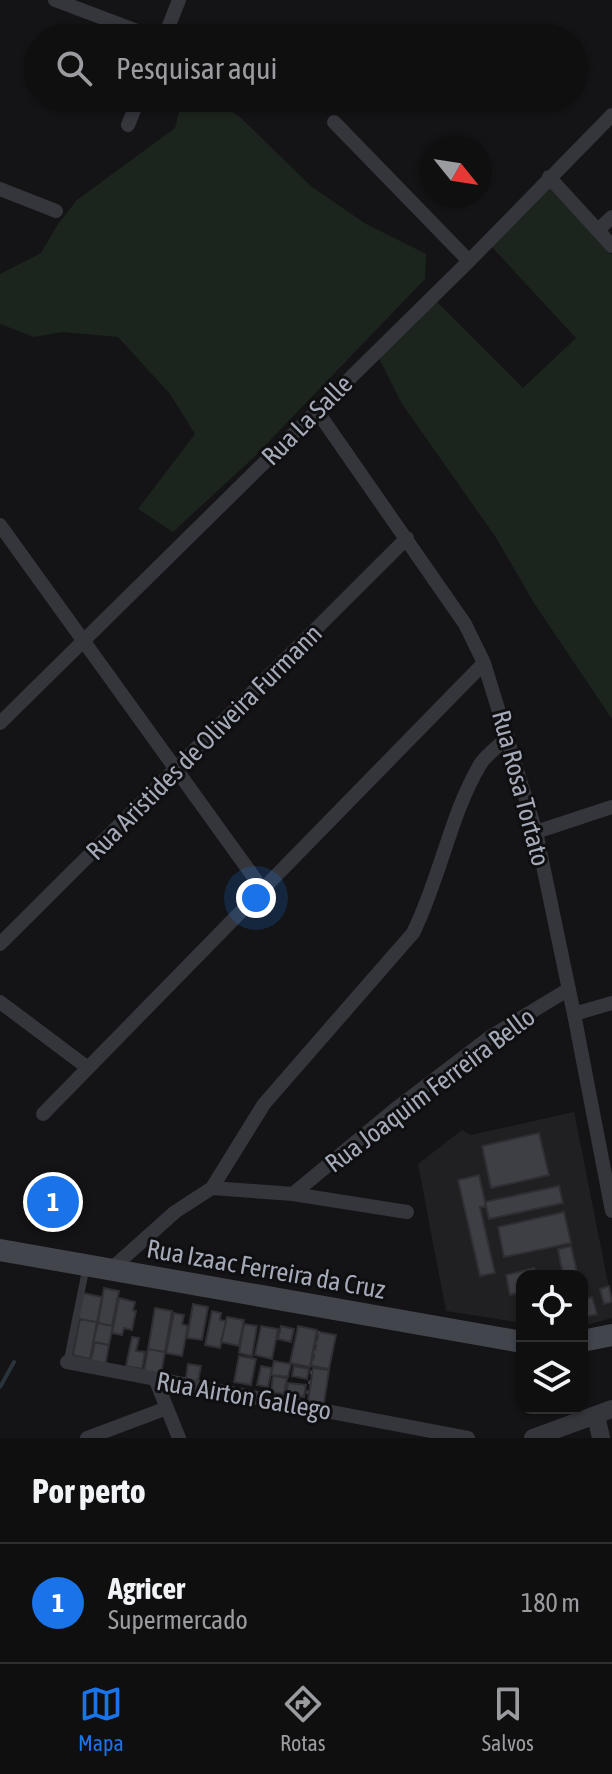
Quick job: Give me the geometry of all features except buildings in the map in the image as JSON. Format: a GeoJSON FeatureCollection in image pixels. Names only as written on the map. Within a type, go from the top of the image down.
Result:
{"type":"FeatureCollection","features":[{"type":"Feature","properties":{"kind":"main road","name":"Rua Izaac Ferreira da Cruz"},"geometry":{"type":"LineString","coordinates":[[0,1250],[516,1341]]}},
{"type":"Feature","properties":{"kind":"main road"},"geometry":{"type":"LineString","coordinates":[[588,1340],[612,1335]]}},
{"type":"Feature","properties":{"kind":"street"},"geometry":{"type":"LineString","coordinates":[[55,0],[119,24]]}},
{"type":"Feature","properties":{"kind":"street"},"geometry":{"type":"LineString","coordinates":[[170,24],[179,0]]}},
{"type":"Feature","properties":{"kind":"street"},"geometry":{"type":"LineString","coordinates":[[128,125],[133,112]]}},
{"type":"Feature","properties":{"kind":"street","name":"Rua La Salle"},"geometry":{"type":"LineString","coordinates":[[0,723],[469,261],[612,115]]}},
{"type":"Feature","properties":{"kind":"street"},"geometry":{"type":"LineString","coordinates":[[334,122],[469,261]]}},
{"type":"Feature","properties":{"kind":"street"},"geometry":{"type":"LineString","coordinates":[[549,177],[612,246]]}},
{"type":"Feature","properties":{"kind":"street"},"geometry":{"type":"LineString","coordinates":[[0,189],[56,211]]}},
{"type":"Feature","properties":{"kind":"street"},"geometry":{"type":"LineString","coordinates":[[598,230],[612,217]]}},
{"type":"Feature","properties":{"kind":"street","name":"Rua Rosa Tortato"},"geometry":{"type":"LineString","coordinates":[[317,411],[465,624],[484,663],[536,832],[612,1211]]}},
{"type":"Feature","properties":{"kind":"street"},"geometry":{"type":"LineString","coordinates":[[0,525],[263,890]]}},
{"type":"Feature","properties":{"kind":"street","name":"Rua Aristides de Oliveira Furmann"},"geometry":{"type":"LineString","coordinates":[[0,944],[407,538]]}},
{"type":"Feature","properties":{"kind":"street"},"geometry":{"type":"LineString","coordinates":[[43,1114],[484,663]]}},
{"type":"Feature","properties":{"kind":"street"},"geometry":{"type":"LineString","coordinates":[[110,1270],[175,1212],[212,1188],[264,1104],[413,933],[430,899],[464,797],[483,761],[508,737]]}},
{"type":"Feature","properties":{"kind":"street"},"geometry":{"type":"LineString","coordinates":[[536,832],[612,807]]}},
{"type":"Feature","properties":{"kind":"street","name":"Rua Joaquim Ferreira Bello"},"geometry":{"type":"LineString","coordinates":[[293,1194],[398,1107],[490,1037],[569,989]]}},
{"type":"Feature","properties":{"kind":"street"},"geometry":{"type":"LineString","coordinates":[[0,1002],[88,1068]]}},
{"type":"Feature","properties":{"kind":"street","name":"Rua Joaquim Ferreira Bello"},"geometry":{"type":"LineString","coordinates":[[574,1014],[612,1003]]}},
{"type":"Feature","properties":{"kind":"street"},"geometry":{"type":"LineString","coordinates":[[212,1188],[293,1194],[407,1212]]}},
{"type":"Feature","properties":{"kind":"street","name":"Rua Airton Gallego"},"geometry":{"type":"LineString","coordinates":[[67,1362],[468,1438]]}},
{"type":"Feature","properties":{"kind":"street"},"geometry":{"type":"LineString","coordinates":[[156,1381],[179,1438]]}},
{"type":"Feature","properties":{"kind":"street"},"geometry":{"type":"LineString","coordinates":[[87,1438],[167,1408]]}},
{"type":"Feature","properties":{"kind":"street"},"geometry":{"type":"LineString","coordinates":[[533,1438],[604,1412],[601,1438]]}},
{"type":"Feature","properties":{"kind":"lane"},"geometry":{"type":"LineString","coordinates":[[67,1362],[86,1266]]}},
{"type":"Feature","properties":{"kind":"path"},"geometry":{"type":"LineString","coordinates":[[305,1407],[323,1308]]}},
{"type":"Feature","properties":{"kind":"shaded area"},"geometry":{"type":"Polygon","coordinates":[[[179,112],[233,112],[312,187],[366,224],[426,254],[425,279],[254,457],[173,532],[138,509],[195,434],[170,394],[118,337],[62,332],[34,337],[0,324],[0,274],[41,253],[77,200],[175,128],[179,112]]]}},
{"type":"Feature","properties":{"kind":"shaded area"},"geometry":{"type":"Polygon","coordinates":[[[550,188],[612,255],[612,719],[534,603],[495,536],[402,404],[379,358],[437,302],[523,388],[576,338],[491,246],[550,188]]]}},
{"type":"Feature","properties":{"kind":"shaded area"},"geometry":{"type":"Polygon","coordinates":[[[574,1112],[612,1303],[612,1318],[588,1324],[588,1270],[516,1270],[516,1322],[446,1311],[418,1164],[462,1130],[471,1135],[574,1112]]]}},
{"type":"Feature","properties":{"kind":"waterway"},"geometry":{"type":"LineString","coordinates":[[0,1387],[14,1362]]}},
{"type":"Feature","properties":{"kind":"place","name":"Agricer"},"geometry":{"type":"Point","coordinates":[53,1202]}}]}
